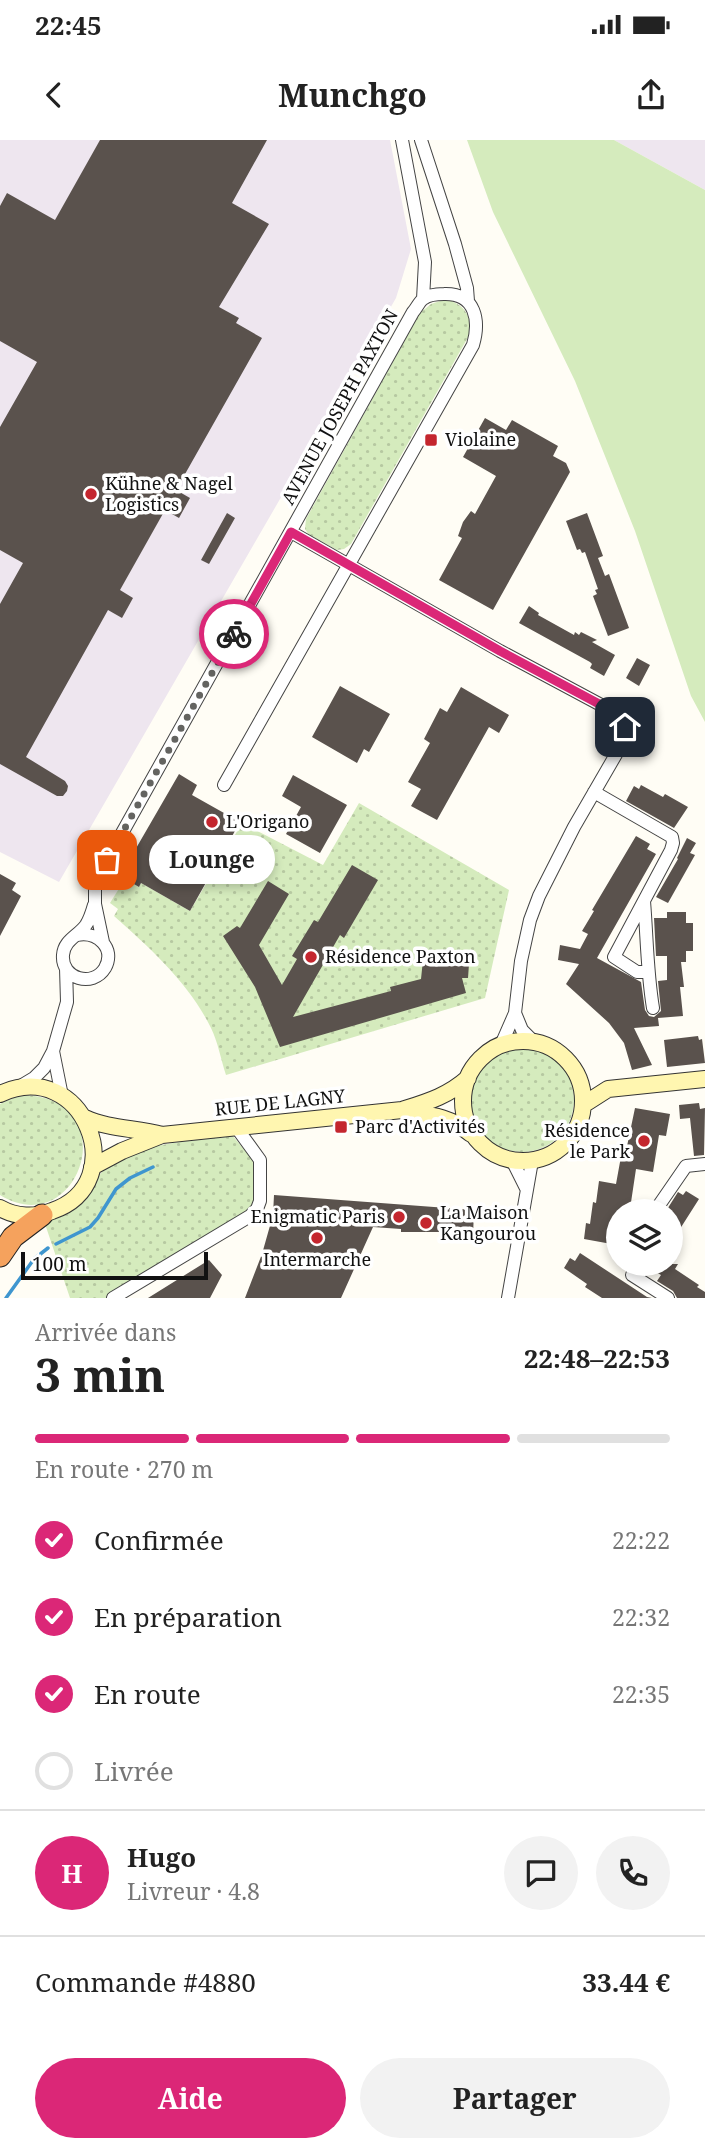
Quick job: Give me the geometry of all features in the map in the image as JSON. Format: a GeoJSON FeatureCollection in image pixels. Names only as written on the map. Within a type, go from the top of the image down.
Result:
{"type":"FeatureCollection","features":[{"type":"Feature","properties":{"kind":"highway"},"geometry":{"type":"LineString","coordinates":[[0,1256],[13,1237],[42,1215]]}},
{"type":"Feature","properties":{"kind":"main road"},"geometry":{"type":"LineString","coordinates":[[533,1041],[559,1053],[571,1064],[578,1075],[583,1105],[578,1125],[567,1142],[551,1154],[532,1161],[512,1160],[498,1156],[476,1138],[467,1124],[463,1093],[475,1064],[487,1053],[501,1045],[533,1041]]}},
{"type":"Feature","properties":{"kind":"main road"},"geometry":{"type":"LineString","coordinates":[[578,1075],[608,1089]]}},
{"type":"Feature","properties":{"kind":"main road","name":"RUE DE LAGNY"},"geometry":{"type":"LineString","coordinates":[[402,1111],[455,1090],[468,1078]]}},
{"type":"Feature","properties":{"kind":"main road"},"geometry":{"type":"LineString","coordinates":[[583,1105],[608,1089],[705,1079]]}},
{"type":"Feature","properties":{"kind":"main road"},"geometry":{"type":"LineString","coordinates":[[0,1094],[17,1088],[33,1087],[48,1089],[62,1096],[75,1105],[85,1118],[93,1142],[92,1167],[85,1184],[74,1198],[59,1209],[42,1215],[25,1216],[0,1208]]}},
{"type":"Feature","properties":{"kind":"main road","name":"RUE DE LAGNY"},"geometry":{"type":"LineString","coordinates":[[92,1167],[162,1135],[402,1111],[444,1117],[458,1123],[476,1138]]}},
{"type":"Feature","properties":{"kind":"main road","name":"RUE DE LAGNY"},"geometry":{"type":"LineString","coordinates":[[85,1118],[98,1124],[138,1128],[162,1135]]}},
{"type":"Feature","properties":{"kind":"street","name":"AVENUE JOSEPH PAXTON"},"geometry":{"type":"LineString","coordinates":[[103,943],[95,904],[95,887],[107,860],[423,299],[425,262],[402,140]]}},
{"type":"Feature","properties":{"kind":"street"},"geometry":{"type":"LineString","coordinates":[[421,140],[455,244],[468,301]]}},
{"type":"Feature","properties":{"kind":"street"},"geometry":{"type":"LineString","coordinates":[[224,785],[473,345],[477,320],[468,301],[449,293],[423,299]]}},
{"type":"Feature","properties":{"kind":"street"},"geometry":{"type":"LineString","coordinates":[[291,532],[500,651],[616,713],[625,727],[622,744],[557,859],[530,920],[521,961],[515,1013],[501,1045]]}},
{"type":"Feature","properties":{"kind":"street"},"geometry":{"type":"LineString","coordinates":[[594,792],[671,836],[671,850],[614,957],[637,972],[647,972]]}},
{"type":"Feature","properties":{"kind":"street"},"geometry":{"type":"LineString","coordinates":[[644,901],[649,955],[647,972],[653,1008]]}},
{"type":"Feature","properties":{"kind":"street","name":"AVENUE JOSEPH PAXTON"},"geometry":{"type":"LineString","coordinates":[[77,935],[88,923],[95,904]]}},
{"type":"Feature","properties":{"kind":"street"},"geometry":{"type":"LineString","coordinates":[[17,1088],[44,1068],[53,1051],[67,1002],[63,953],[65,946],[77,935],[94,936],[103,943],[108,957],[107,964],[103,971],[67,1002]]}},
{"type":"Feature","properties":{"kind":"street"},"geometry":{"type":"LineString","coordinates":[[66,968],[77,978],[92,978]]}},
{"type":"Feature","properties":{"kind":"street"},"geometry":{"type":"LineString","coordinates":[[515,1013],[522,1030],[533,1041]]}},
{"type":"Feature","properties":{"kind":"street"},"geometry":{"type":"LineString","coordinates":[[53,1051],[62,1096]]}},
{"type":"Feature","properties":{"kind":"street"},"geometry":{"type":"LineString","coordinates":[[113,1298],[250,1216],[257,1209],[260,1201],[260,1160],[236,1127]]}},
{"type":"Feature","properties":{"kind":"street"},"geometry":{"type":"LineString","coordinates":[[512,1160],[526,1188]]}},
{"type":"Feature","properties":{"kind":"street"},"geometry":{"type":"LineString","coordinates":[[509,1298],[532,1161]]}},
{"type":"Feature","properties":{"kind":"street"},"geometry":{"type":"LineString","coordinates":[[663,1199],[686,1166],[705,1164]]}},
{"type":"Feature","properties":{"kind":"street"},"geometry":{"type":"LineString","coordinates":[[634,1276],[668,1298]]}},
{"type":"Feature","properties":{"kind":"shaded area"},"geometry":{"type":"Polygon","coordinates":[[[0,140],[390,140],[411,249],[396,298],[59,882],[0,852],[0,140]]]}},
{"type":"Feature","properties":{"kind":"shaded area"},"geometry":{"type":"Polygon","coordinates":[[[614,140],[705,140],[705,190],[614,140]]]}},
{"type":"Feature","properties":{"kind":"green space"},"geometry":{"type":"Polygon","coordinates":[[[467,140],[614,140],[705,190],[705,722],[691,696],[635,531],[575,381],[493,212],[467,140]]]}},
{"type":"Feature","properties":{"kind":"green space"},"geometry":{"type":"Polygon","coordinates":[[[446,299],[465,311],[471,332],[351,544],[337,550],[309,535],[305,529],[306,519],[420,313],[431,304],[446,299]]]}},
{"type":"Feature","properties":{"kind":"green space"},"geometry":{"type":"Polygon","coordinates":[[[359,803],[509,890],[485,998],[226,1075],[213,1033],[192,996],[155,954],[114,916],[118,909],[110,903],[125,879],[139,887],[141,883],[190,911],[242,823],[323,865],[359,803]]]}},
{"type":"Feature","properties":{"kind":"green space"},"geometry":{"type":"Polygon","coordinates":[[[522,1048],[542,1052],[559,1063],[570,1080],[574,1100],[570,1120],[559,1137],[542,1148],[522,1152],[502,1148],[485,1137],[474,1120],[470,1100],[474,1080],[485,1063],[502,1052],[522,1048]]]}},
{"type":"Feature","properties":{"kind":"green space"},"geometry":{"type":"Polygon","coordinates":[[[26,1095],[57,1103],[76,1120],[83,1142],[80,1165],[69,1186],[51,1200],[28,1205],[0,1195],[0,1104],[26,1095]]]}},
{"type":"Feature","properties":{"kind":"green space"},"geometry":{"type":"Polygon","coordinates":[[[233,1136],[256,1164],[255,1207],[108,1298],[70,1298],[44,1221],[80,1202],[102,1172],[120,1158],[151,1147],[233,1136]]]}},
{"type":"Feature","properties":{"kind":"building","name":"Kühne & Nagel Logistics"},"geometry":{"type":"Polygon","coordinates":[[[100,140],[267,140],[232,203],[269,224],[219,307],[239,318],[236,323],[262,338],[176,490],[190,498],[179,518],[165,510],[120,590],[133,598],[122,618],[108,610],[26,757],[65,781],[67,791],[63,796],[57,796],[0,764],[0,604],[23,563],[0,550],[0,427],[37,362],[0,341],[0,206],[7,193],[55,220],[100,140]]]}},
{"type":"Feature","properties":{"kind":"building"},"geometry":{"type":"Polygon","coordinates":[[[485,418],[506,430],[512,420],[558,446],[553,456],[566,463],[570,472],[493,610],[439,580],[462,538],[458,536],[463,522],[471,511],[475,514],[496,476],[463,457],[485,418]]]}},
{"type":"Feature","properties":{"kind":"building"},"geometry":{"type":"Polygon","coordinates":[[[227,513],[235,518],[209,564],[201,560],[227,513]]]}},
{"type":"Feature","properties":{"kind":"building"},"geometry":{"type":"Polygon","coordinates":[[[587,513],[603,556],[598,558],[605,576],[609,574],[629,628],[608,636],[593,596],[598,589],[585,552],[577,550],[566,521],[587,513]]]}},
{"type":"Feature","properties":{"kind":"building"},"geometry":{"type":"Polygon","coordinates":[[[529,606],[539,613],[538,615],[574,635],[575,632],[579,635],[581,632],[597,640],[592,642],[615,655],[604,676],[590,668],[590,662],[519,623],[529,606]]]}},
{"type":"Feature","properties":{"kind":"building"},"geometry":{"type":"Polygon","coordinates":[[[637,658],[650,665],[639,686],[626,678],[637,658]]]}},
{"type":"Feature","properties":{"kind":"building"},"geometry":{"type":"Polygon","coordinates":[[[340,686],[390,714],[369,752],[364,749],[357,763],[312,737],[340,686]]]}},
{"type":"Feature","properties":{"kind":"building"},"geometry":{"type":"Polygon","coordinates":[[[461,687],[509,715],[499,733],[489,727],[437,820],[411,806],[421,789],[408,782],[430,743],[424,739],[440,708],[447,712],[461,687]]]}},
{"type":"Feature","properties":{"kind":"building"},"geometry":{"type":"Polygon","coordinates":[[[179,774],[197,785],[192,795],[240,822],[190,911],[141,883],[139,887],[120,876],[179,774]]]}},
{"type":"Feature","properties":{"kind":"building"},"geometry":{"type":"Polygon","coordinates":[[[293,775],[347,805],[320,853],[286,834],[301,807],[282,796],[293,775]]]}},
{"type":"Feature","properties":{"kind":"building"},"geometry":{"type":"Polygon","coordinates":[[[641,785],[688,807],[674,828],[626,801],[634,786],[639,789],[641,785]]]}},
{"type":"Feature","properties":{"kind":"building"},"geometry":{"type":"Polygon","coordinates":[[[636,836],[650,844],[647,849],[656,854],[597,958],[641,982],[645,1010],[649,1016],[654,1017],[661,1011],[658,981],[667,980],[667,956],[656,956],[654,918],[667,918],[667,912],[686,912],[686,923],[693,923],[693,951],[686,951],[686,962],[681,962],[683,1016],[658,1018],[659,1026],[634,1028],[652,1065],[632,1070],[624,1043],[609,1023],[566,984],[579,964],[558,960],[560,945],[580,949],[588,934],[582,931],[594,911],[592,910],[636,836]]]}},
{"type":"Feature","properties":{"kind":"building"},"geometry":{"type":"Polygon","coordinates":[[[687,838],[696,843],[690,853],[695,855],[668,903],[656,897],[687,838]]]}},
{"type":"Feature","properties":{"kind":"building","name":"Résidence Paxton"},"geometry":{"type":"Polygon","coordinates":[[[352,865],[378,880],[344,938],[340,935],[293,1017],[391,991],[390,987],[421,979],[423,960],[469,964],[468,978],[462,978],[466,993],[280,1047],[255,987],[223,936],[237,926],[240,928],[268,881],[289,894],[259,945],[282,985],[297,959],[292,956],[314,920],[318,922],[352,865]]]}},
{"type":"Feature","properties":{"kind":"building"},"geometry":{"type":"Polygon","coordinates":[[[0,874],[16,883],[12,890],[21,896],[0,936],[0,874]]]}},
{"type":"Feature","properties":{"kind":"building"},"geometry":{"type":"Polygon","coordinates":[[[698,1036],[699,1040],[702,1039],[705,1063],[667,1067],[664,1040],[698,1036]]]}},
{"type":"Feature","properties":{"kind":"building"},"geometry":{"type":"Polygon","coordinates":[[[699,1103],[700,1109],[705,1108],[704,1155],[694,1156],[690,1118],[680,1119],[679,1105],[699,1103]]]}},
{"type":"Feature","properties":{"kind":"building"},"geometry":{"type":"Polygon","coordinates":[[[635,1108],[670,1114],[666,1136],[659,1135],[653,1172],[636,1169],[632,1199],[606,1199],[606,1243],[584,1239],[586,1223],[590,1224],[593,1202],[596,1203],[599,1181],[616,1184],[622,1151],[626,1151],[635,1108]]]}},
{"type":"Feature","properties":{"kind":"building"},"geometry":{"type":"Polygon","coordinates":[[[686,1191],[699,1199],[683,1224],[683,1199],[674,1199],[678,1192],[683,1195],[686,1191]]]}},
{"type":"Feature","properties":{"kind":"building","name":"Intermarche"},"geometry":{"type":"Polygon","coordinates":[[[274,1195],[474,1210],[473,1236],[446,1235],[446,1232],[401,1232],[401,1229],[373,1227],[341,1298],[245,1298],[273,1215],[274,1195]]]}},
{"type":"Feature","properties":{"kind":"building"},"geometry":{"type":"Polygon","coordinates":[[[580,1253],[606,1270],[606,1276],[615,1276],[652,1298],[602,1298],[564,1268],[570,1258],[575,1261],[580,1253]]]}},
{"type":"Feature","properties":{"kind":"building"},"geometry":{"type":"Polygon","coordinates":[[[209,1260],[222,1275],[210,1298],[148,1298],[209,1260]]]}},
{"type":"Feature","properties":{"kind":"building"},"geometry":{"type":"Polygon","coordinates":[[[683,1274],[699,1285],[697,1287],[705,1292],[705,1298],[677,1298],[673,1291],[657,1281],[660,1276],[683,1274]]]}},
{"type":"Feature","properties":{"kind":"waterway"},"geometry":{"type":"LineString","coordinates":[[56,1244],[90,1227],[116,1189],[130,1178],[153,1167]]}},
{"type":"Feature","properties":{"kind":"waterway"},"geometry":{"type":"LineString","coordinates":[[6,1298],[34,1259],[48,1248]]}},
{"type":"Feature","properties":{"kind":"way so far"},"geometry":{"type":"LineString","coordinates":[[107,860],[234,634]]}},
{"type":"Feature","properties":{"kind":"place","name":"Violaine"},"geometry":{"type":"Point","coordinates":[431,440]}},
{"type":"Feature","properties":{"kind":"place","name":"Kühne & Nagel Logistics"},"geometry":{"type":"Point","coordinates":[91,494]}},
{"type":"Feature","properties":{"kind":"place","name":"L'Origano"},"geometry":{"type":"Point","coordinates":[212,822]}},
{"type":"Feature","properties":{"kind":"place","name":"Lounge"},"geometry":{"type":"Point","coordinates":[107,860]}},
{"type":"Feature","properties":{"kind":"place","name":"Résidence Paxton"},"geometry":{"type":"Point","coordinates":[311,957]}},
{"type":"Feature","properties":{"kind":"place","name":"Parc d'Activités"},"geometry":{"type":"Point","coordinates":[341,1127]}},
{"type":"Feature","properties":{"kind":"place","name":"Résidence le Park"},"geometry":{"type":"Point","coordinates":[644,1141]}},
{"type":"Feature","properties":{"kind":"place","name":"Enigmatic Paris"},"geometry":{"type":"Point","coordinates":[399,1217]}},
{"type":"Feature","properties":{"kind":"place","name":"La Maison Kangourou"},"geometry":{"type":"Point","coordinates":[426,1223]}},
{"type":"Feature","properties":{"kind":"place","name":"Intermarche"},"geometry":{"type":"Point","coordinates":[317,1238]}},
{"type":"Feature","properties":{"kind":"route"},"geometry":{"type":"LineString","coordinates":[[234,634],[291,532],[500,651],[616,713],[625,727]]}}]}
